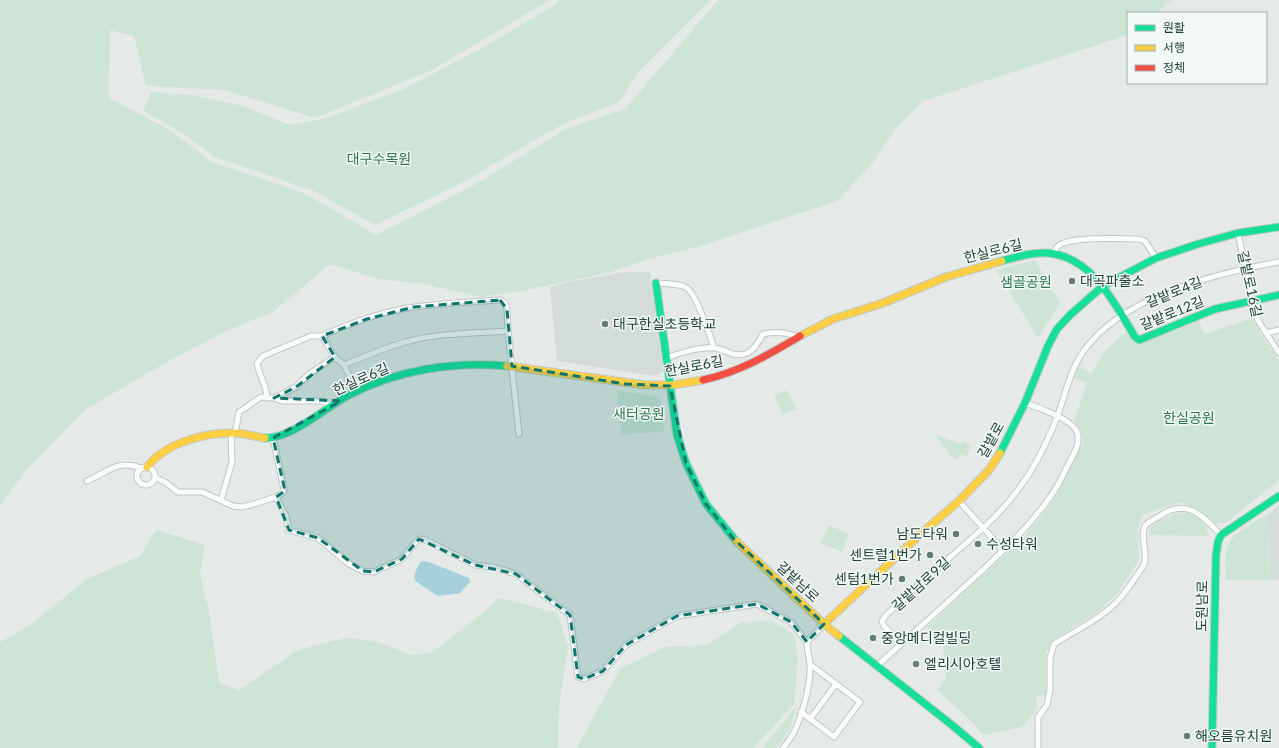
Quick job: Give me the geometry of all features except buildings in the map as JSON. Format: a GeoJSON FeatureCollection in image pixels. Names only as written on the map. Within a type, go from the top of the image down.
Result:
{"type":"FeatureCollection","features":[{"type":"Feature","properties":{"kind":"street","name":"갈밭로"},"geometry":{"type":"LineString","coordinates":[[824,624],[924,531],[959,501],[989,470],[1001,451],[1026,402],[1048,346],[1057,329],[1070,315],[1103,286],[1156,258],[1238,233],[1279,227]]}},
{"type":"Feature","properties":{"kind":"street","name":"갈밭로16길"},"geometry":{"type":"LineString","coordinates":[[1238,233],[1256,317],[1279,353]]}},
{"type":"Feature","properties":{"kind":"street"},"geometry":{"type":"LineString","coordinates":[[1053,254],[1058,246],[1071,241],[1084,239],[1139,239],[1145,241],[1156,258]]}},
{"type":"Feature","properties":{"kind":"street","name":"한실로6길"},"geometry":{"type":"LineString","coordinates":[[273,438],[286,433],[357,392],[410,372],[435,367],[480,364],[512,366],[626,384],[670,386],[718,376],[750,365],[818,326],[852,312],[881,303],[940,279],[1015,257],[1034,254],[1053,254],[1078,264],[1103,286]]}},
{"type":"Feature","properties":{"kind":"street","name":"갈밭로4길"},"geometry":{"type":"LineString","coordinates":[[983,528],[1010,501],[1023,483],[1046,443],[1080,355],[1109,324],[1145,303],[1186,285],[1219,274],[1279,262]]}},
{"type":"Feature","properties":{"kind":"street"},"geometry":{"type":"LineString","coordinates":[[656,283],[688,288],[693,294],[702,314],[714,348]]}},
{"type":"Feature","properties":{"kind":"street","name":"갈밭남로"},"geometry":{"type":"LineString","coordinates":[[656,283],[677,435],[686,463],[706,504],[732,538],[824,624],[979,748]]}},
{"type":"Feature","properties":{"kind":"street","name":"갈밭로12길"},"geometry":{"type":"LineString","coordinates":[[1103,286],[1135,337],[1139,340],[1215,309],[1279,295]]}},
{"type":"Feature","properties":{"kind":"street"},"geometry":{"type":"LineString","coordinates":[[267,398],[264,382],[259,375],[257,363],[263,356],[311,336],[322,336],[345,326],[367,319],[414,307],[500,300],[505,303],[507,309],[519,434]]}},
{"type":"Feature","properties":{"kind":"street","name":"갈밭로16길"},"geometry":{"type":"LineString","coordinates":[[1266,333],[1279,330]]}},
{"type":"Feature","properties":{"kind":"street"},"geometry":{"type":"LineString","coordinates":[[344,365],[375,352],[403,343],[446,336],[508,331]]}},
{"type":"Feature","properties":{"kind":"street"},"geometry":{"type":"LineString","coordinates":[[666,358],[697,348],[714,348],[742,355],[750,352],[763,334],[772,332],[787,333],[798,337]]}},
{"type":"Feature","properties":{"kind":"street"},"geometry":{"type":"LineString","coordinates":[[322,336],[335,357],[344,365],[357,392]]}},
{"type":"Feature","properties":{"kind":"street"},"geometry":{"type":"LineString","coordinates":[[750,352],[757,361]]}},
{"type":"Feature","properties":{"kind":"street"},"geometry":{"type":"LineString","coordinates":[[274,398],[296,388],[309,374],[335,357]]}},
{"type":"Feature","properties":{"kind":"street"},"geometry":{"type":"LineString","coordinates":[[221,500],[232,462],[233,433],[238,412],[261,397],[274,398],[282,401],[321,400],[331,407]]}},
{"type":"Feature","properties":{"kind":"street"},"geometry":{"type":"LineString","coordinates":[[877,666],[1003,550],[1031,521],[1050,497],[1076,448],[1079,441],[1078,432],[1074,426],[1057,416],[1026,402]]}},
{"type":"Feature","properties":{"kind":"street"},"geometry":{"type":"LineString","coordinates":[[88,481],[119,466],[130,464],[144,467],[153,469],[156,478],[150,485],[141,484],[137,479],[137,473],[144,467],[152,458],[167,448],[186,441],[233,433],[273,438],[284,492],[276,497],[243,507],[233,506],[202,492],[178,492],[165,482],[156,478]]}},
{"type":"Feature","properties":{"kind":"street"},"geometry":{"type":"LineString","coordinates":[[1038,748],[1038,717],[1047,704],[1050,690],[1050,658],[1054,644],[1106,613],[1123,595],[1145,563],[1143,532],[1145,526],[1163,514],[1176,508],[1187,508],[1204,516],[1221,535],[1279,496]]}},
{"type":"Feature","properties":{"kind":"street"},"geometry":{"type":"LineString","coordinates":[[276,497],[286,516],[289,530],[318,538],[349,564],[363,571],[374,572],[402,559],[420,539],[426,540],[474,565],[493,567],[516,574],[570,615],[578,677],[584,680],[603,671],[626,645],[677,616],[757,604],[791,622],[807,642],[807,651],[811,665],[809,682],[801,712],[793,733],[783,748]]}},
{"type":"Feature","properties":{"kind":"street"},"geometry":{"type":"LineString","coordinates":[[959,501],[1003,550]]}},
{"type":"Feature","properties":{"kind":"street","name":"갈밭남로9길"},"geometry":{"type":"LineString","coordinates":[[901,644],[884,626],[882,622],[885,616],[983,528]]}},
{"type":"Feature","properties":{"kind":"street","name":"도원남로"},"geometry":{"type":"LineString","coordinates":[[1212,748],[1216,555],[1218,542],[1221,535]]}},
{"type":"Feature","properties":{"kind":"street"},"geometry":{"type":"LineString","coordinates":[[807,642],[824,624]]}},
{"type":"Feature","properties":{"kind":"street"},"geometry":{"type":"LineString","coordinates":[[801,712],[834,737],[860,702],[811,665]]}},
{"type":"Feature","properties":{"kind":"street"},"geometry":{"type":"LineString","coordinates":[[810,719],[836,684]]}},
{"type":"Feature","properties":{"kind":"highlighted area"},"geometry":{"type":"Polygon","coordinates":[[[500,300],[507,309],[512,366],[626,384],[670,386],[686,463],[706,504],[733,538],[824,624],[807,642],[791,622],[757,604],[677,616],[626,645],[603,671],[584,679],[578,677],[570,615],[516,574],[475,565],[419,539],[402,559],[374,572],[363,571],[318,538],[289,530],[276,497],[285,491],[273,438],[341,401],[274,398],[296,387],[335,357],[322,336],[367,319],[414,307],[500,300]]]}},
{"type":"Feature","properties":{"kind":"shaded area","name":"대구한실초등학교"},"geometry":{"type":"Polygon","coordinates":[[[626,272],[650,272],[663,371],[655,376],[557,361],[550,287],[569,282],[626,272]]]}},
{"type":"Feature","properties":{"kind":"shaded area"},"geometry":{"type":"Polygon","coordinates":[[[1279,506],[1279,580],[1270,580],[1269,513],[1279,506]]]}},
{"type":"Feature","properties":{"kind":"green space"},"geometry":{"type":"Polygon","coordinates":[[[0,0],[550,0],[430,71],[315,118],[225,90],[146,86],[134,36],[110,30],[109,98],[170,130],[212,162],[304,193],[376,235],[474,185],[568,128],[625,109],[718,0],[1172,0],[1157,12],[1127,12],[1127,35],[923,101],[896,128],[874,161],[837,201],[697,247],[649,259],[608,273],[526,290],[481,297],[420,283],[379,279],[330,264],[273,312],[230,329],[174,358],[86,409],[26,470],[0,505],[0,0]]]}},
{"type":"Feature","properties":{"kind":"green space","name":"대구수목원"},"geometry":{"type":"Polygon","coordinates":[[[559,0],[710,0],[640,70],[619,102],[570,121],[546,133],[467,180],[375,225],[314,191],[215,157],[184,134],[143,111],[151,92],[192,95],[243,106],[290,125],[327,118],[406,88],[493,42],[553,6],[559,0]]]}},
{"type":"Feature","properties":{"kind":"green space","name":"샘골공원"},"geometry":{"type":"Polygon","coordinates":[[[1035,260],[1060,303],[1038,338],[996,270],[1035,260]]]}},
{"type":"Feature","properties":{"kind":"green space","name":"한실공원"},"geometry":{"type":"Polygon","coordinates":[[[1252,318],[1279,361],[1279,480],[1227,522],[1212,524],[1201,510],[1179,502],[1143,515],[1137,530],[1139,560],[1117,594],[1099,611],[1054,639],[1046,651],[1046,694],[1036,697],[1037,709],[1022,727],[984,735],[964,714],[937,690],[946,678],[943,646],[927,627],[1021,540],[1056,496],[1083,441],[1081,429],[1074,421],[1087,383],[1073,378],[1079,367],[1091,373],[1104,352],[1127,331],[1139,345],[1199,321],[1204,334],[1252,318]]]}},
{"type":"Feature","properties":{"kind":"green space"},"geometry":{"type":"Polygon","coordinates":[[[787,390],[796,409],[783,415],[774,396],[787,390]]]}},
{"type":"Feature","properties":{"kind":"green space","name":"새터공원"},"geometry":{"type":"Polygon","coordinates":[[[617,391],[651,395],[660,398],[664,431],[621,435],[617,391]]]}},
{"type":"Feature","properties":{"kind":"green space"},"geometry":{"type":"Polygon","coordinates":[[[934,434],[960,444],[962,441],[971,445],[967,457],[961,454],[957,459],[953,458],[934,434]]]}},
{"type":"Feature","properties":{"kind":"green space"},"geometry":{"type":"Polygon","coordinates":[[[1185,512],[1201,520],[1209,536],[1149,535],[1150,526],[1167,517],[1185,512]]]}},
{"type":"Feature","properties":{"kind":"green space"},"geometry":{"type":"Polygon","coordinates":[[[1269,513],[1270,580],[1226,580],[1225,556],[1229,543],[1241,531],[1269,513]]]}},
{"type":"Feature","properties":{"kind":"green space"},"geometry":{"type":"Polygon","coordinates":[[[829,525],[849,534],[842,552],[821,543],[829,525]]]}},
{"type":"Feature","properties":{"kind":"green space"},"geometry":{"type":"Polygon","coordinates":[[[156,530],[205,545],[200,574],[209,611],[219,683],[239,690],[298,650],[345,638],[376,641],[410,655],[431,653],[500,598],[557,613],[568,647],[559,705],[558,747],[561,748],[0,748],[0,642],[33,623],[87,579],[140,556],[156,530]]]}},
{"type":"Feature","properties":{"kind":"green space"},"geometry":{"type":"Polygon","coordinates":[[[772,621],[794,635],[798,657],[794,704],[753,748],[577,748],[620,669],[665,647],[707,645],[742,622],[772,621]]]}},
{"type":"Feature","properties":{"kind":"green space"},"geometry":{"type":"Polygon","coordinates":[[[796,707],[790,729],[776,748],[762,748],[796,707]]]}},
{"type":"Feature","properties":{"kind":"water"},"geometry":{"type":"Polygon","coordinates":[[[422,561],[429,562],[469,578],[470,582],[460,593],[438,596],[415,581],[416,571],[422,561]]]}},
{"type":"Feature","properties":{"kind":"traffic: fast"},"geometry":{"type":"LineString","coordinates":[[1000,453],[1025,403],[1048,346],[1057,329],[1070,315],[1103,286],[1156,258],[1238,233],[1279,227]]}},
{"type":"Feature","properties":{"kind":"traffic: fast"},"geometry":{"type":"LineString","coordinates":[[1002,261],[1030,254],[1047,253],[1063,256],[1077,263],[1089,272],[1100,284],[1119,310],[1135,337],[1139,340],[1215,309],[1279,295]]}},
{"type":"Feature","properties":{"kind":"traffic: fast"},"geometry":{"type":"LineString","coordinates":[[656,283],[677,435],[686,463],[706,504],[736,541]]}},
{"type":"Feature","properties":{"kind":"traffic: fast"},"geometry":{"type":"LineString","coordinates":[[265,438],[275,437],[297,428],[349,395],[386,379],[426,369],[446,366],[507,366]]}},
{"type":"Feature","properties":{"kind":"traffic: fast"},"geometry":{"type":"LineString","coordinates":[[1212,748],[1216,555],[1218,542],[1221,535],[1279,496]]}},
{"type":"Feature","properties":{"kind":"traffic: fast"},"geometry":{"type":"LineString","coordinates":[[839,636],[979,748]]}},
{"type":"Feature","properties":{"kind":"traffic: slow"},"geometry":{"type":"LineString","coordinates":[[800,336],[833,319],[883,303],[946,277],[1002,261]]}},
{"type":"Feature","properties":{"kind":"traffic: slow"},"geometry":{"type":"LineString","coordinates":[[507,366],[645,385],[673,385],[703,380]]}},
{"type":"Feature","properties":{"kind":"traffic: slow"},"geometry":{"type":"LineString","coordinates":[[147,467],[164,451],[175,445],[199,437],[223,433],[234,433],[265,438]]}},
{"type":"Feature","properties":{"kind":"traffic: slow"},"geometry":{"type":"LineString","coordinates":[[824,624],[924,531],[959,501],[989,470],[1000,453]]}},
{"type":"Feature","properties":{"kind":"traffic: slow"},"geometry":{"type":"LineString","coordinates":[[736,541],[824,624],[839,636]]}},
{"type":"Feature","properties":{"kind":"traffic: jam"},"geometry":{"type":"LineString","coordinates":[[703,380],[742,368],[800,336]]}},
{"type":"Feature","properties":{"kind":"place","name":"대곡파출소"},"geometry":{"type":"Point","coordinates":[1072,281]}},
{"type":"Feature","properties":{"kind":"place","name":"대구한실초등학교"},"geometry":{"type":"Point","coordinates":[605,324]}},
{"type":"Feature","properties":{"kind":"place","name":"남도타워"},"geometry":{"type":"Point","coordinates":[956,534]}},
{"type":"Feature","properties":{"kind":"place","name":"수성타워"},"geometry":{"type":"Point","coordinates":[978,544]}},
{"type":"Feature","properties":{"kind":"place","name":"센트럴1번가"},"geometry":{"type":"Point","coordinates":[930,555]}},
{"type":"Feature","properties":{"kind":"place","name":"센텀1번가"},"geometry":{"type":"Point","coordinates":[902,579]}},
{"type":"Feature","properties":{"kind":"place","name":"중앙메디컬빌딩"},"geometry":{"type":"Point","coordinates":[873,638]}},
{"type":"Feature","properties":{"kind":"place","name":"엘리시아호텔"},"geometry":{"type":"Point","coordinates":[916,664]}},
{"type":"Feature","properties":{"kind":"place","name":"해오름유치원"},"geometry":{"type":"Point","coordinates":[1187,736]}}]}
